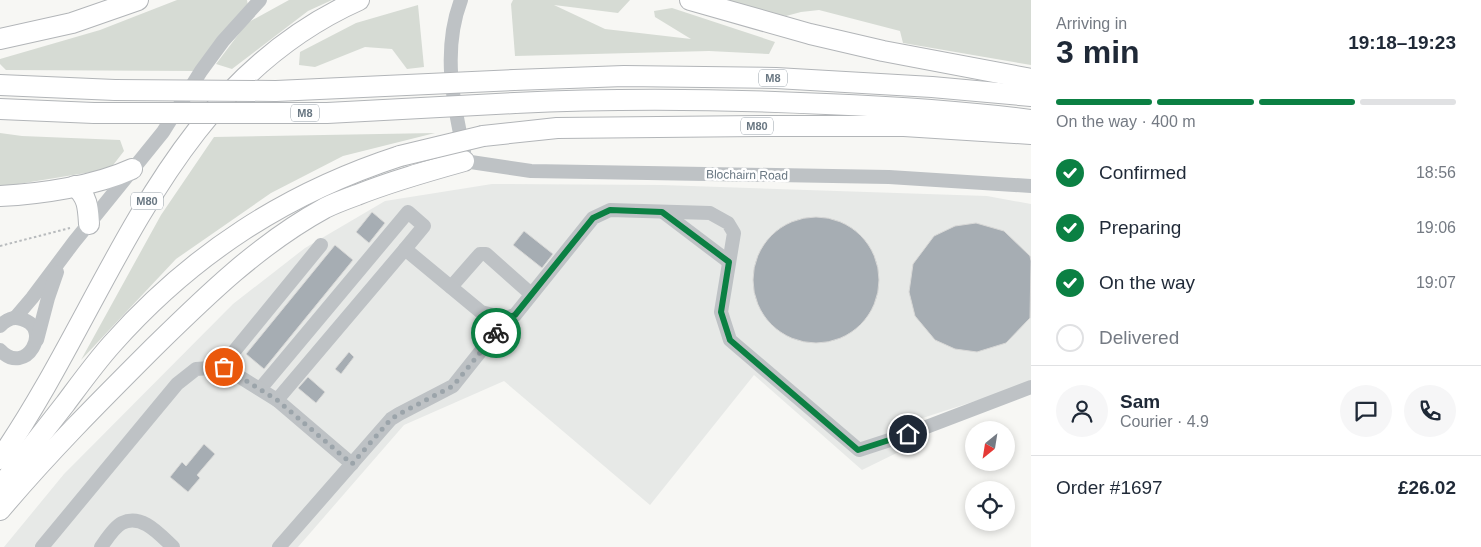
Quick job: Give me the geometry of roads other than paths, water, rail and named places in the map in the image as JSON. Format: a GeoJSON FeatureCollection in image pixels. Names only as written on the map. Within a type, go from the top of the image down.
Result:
{"type":"FeatureCollection","features":[{"type":"Feature","properties":{"kind":"highway"},"geometry":{"type":"LineString","coordinates":[[0,39],[32,33],[72,22],[138,0]]}},
{"type":"Feature","properties":{"kind":"highway","name":"M80"},"geometry":{"type":"LineString","coordinates":[[0,459],[26,421],[126,237],[178,155],[247,74],[271,53],[315,21],[359,0]]}},
{"type":"Feature","properties":{"kind":"highway"},"geometry":{"type":"LineString","coordinates":[[690,0],[810,34],[883,51],[1031,79]]}},
{"type":"Feature","properties":{"kind":"highway","name":"M8"},"geometry":{"type":"LineString","coordinates":[[0,85],[115,90],[276,91],[624,76],[776,78],[932,87],[1031,96]]}},
{"type":"Feature","properties":{"kind":"highway","name":"M8"},"geometry":{"type":"LineString","coordinates":[[0,109],[94,113],[328,113],[515,103],[681,99],[764,101],[908,109],[1031,120]]}},
{"type":"Feature","properties":{"kind":"highway","name":"M80"},"geometry":{"type":"LineString","coordinates":[[0,487],[112,344],[140,314],[182,276],[231,238],[291,200],[359,169],[400,156],[483,136],[557,128],[904,126],[1031,134]]}},
{"type":"Feature","properties":{"kind":"highway"},"geometry":{"type":"LineString","coordinates":[[0,510],[42,462],[130,372],[213,291],[257,252],[297,224],[327,207],[394,181],[464,161]]}},
{"type":"Feature","properties":{"kind":"highway"},"geometry":{"type":"LineString","coordinates":[[0,196],[75,186],[107,179],[132,169]]}},
{"type":"Feature","properties":{"kind":"highway"},"geometry":{"type":"LineString","coordinates":[[75,186],[81,191],[88,203],[89,224]]}},
{"type":"Feature","properties":{"kind":"street"},"geometry":{"type":"LineString","coordinates":[[6,320],[32,298],[168,125],[201,71],[223,41],[260,0]]}},
{"type":"Feature","properties":{"kind":"street"},"geometry":{"type":"LineString","coordinates":[[460,0],[453,28],[450,67],[452,101],[464,152],[464,161]]}},
{"type":"Feature","properties":{"kind":"street","name":"Blochairn Road"},"geometry":{"type":"LineString","coordinates":[[464,161],[531,171],[889,177],[1031,186]]}},
{"type":"Feature","properties":{"kind":"street"},"geometry":{"type":"LineString","coordinates":[[405,249],[481,312],[505,318],[515,315],[593,218],[610,210],[710,213],[728,222],[734,233],[721,312],[730,340],[858,450],[908,434],[1031,387]]}},
{"type":"Feature","properties":{"kind":"street"},"geometry":{"type":"LineString","coordinates":[[260,389],[408,212],[424,226],[277,400]]}},
{"type":"Feature","properties":{"kind":"street"},"geometry":{"type":"LineString","coordinates":[[662,212],[729,262]]}},
{"type":"Feature","properties":{"kind":"street"},"geometry":{"type":"LineString","coordinates":[[224,367],[227,360],[321,245]]}},
{"type":"Feature","properties":{"kind":"street"},"geometry":{"type":"LineString","coordinates":[[0,350],[9,357],[21,358],[31,352],[36,342],[53,281],[68,251]]}},
{"type":"Feature","properties":{"kind":"street"},"geometry":{"type":"LineString","coordinates":[[451,287],[480,254],[486,254],[532,294]]}},
{"type":"Feature","properties":{"kind":"street"},"geometry":{"type":"LineString","coordinates":[[279,547],[391,419],[453,386],[505,318]]}},
{"type":"Feature","properties":{"kind":"street"},"geometry":{"type":"LineString","coordinates":[[6,320],[26,320],[35,330],[36,342]]}},
{"type":"Feature","properties":{"kind":"street"},"geometry":{"type":"LineString","coordinates":[[42,547],[177,384],[196,369],[224,367],[277,400],[352,464]]}},
{"type":"Feature","properties":{"kind":"street"},"geometry":{"type":"LineString","coordinates":[[100,547],[120,524],[130,521],[150,526],[173,547]]}}]}
